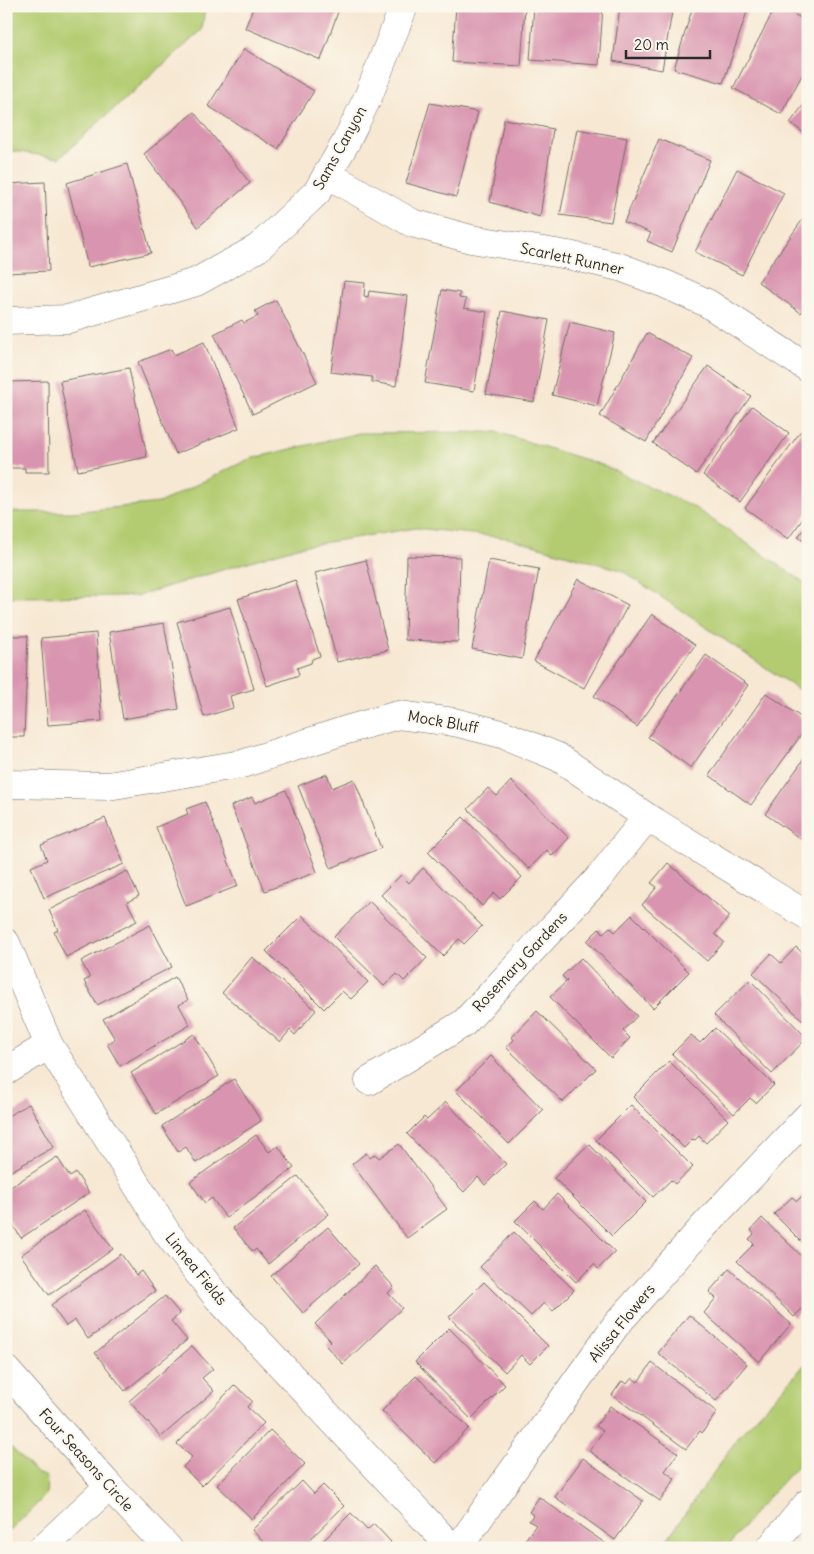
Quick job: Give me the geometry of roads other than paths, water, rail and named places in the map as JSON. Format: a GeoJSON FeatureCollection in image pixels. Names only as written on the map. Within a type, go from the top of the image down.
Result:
{"type":"FeatureCollection","features":[{"type":"Feature","properties":{"kind":"street","name":"Sams Canyon"},"geometry":{"type":"LineString","coordinates":[[6,320],[68,319],[196,282],[258,248],[317,192],[346,142],[368,96],[404,6]]}},
{"type":"Feature","properties":{"kind":"street","name":"Scarlett Runner"},"geometry":{"type":"LineString","coordinates":[[327,174],[412,223],[471,239],[568,255],[620,267],[665,284],[707,303],[808,368]]}},
{"type":"Feature","properties":{"kind":"street","name":"Mock Bluff"},"geometry":{"type":"LineString","coordinates":[[6,784],[108,786],[242,764],[398,715],[454,722],[502,734],[558,757],[647,817],[808,916]]}},
{"type":"Feature","properties":{"kind":"street","name":"Rosemary Gardens"},"geometry":{"type":"LineString","coordinates":[[369,1081],[464,1022],[598,879],[647,817]]}},
{"type":"Feature","properties":{"kind":"street","name":"Linnea Fields"},"geometry":{"type":"LineString","coordinates":[[6,943],[49,1045],[167,1234],[212,1291],[452,1548]]}},
{"type":"Feature","properties":{"kind":"street"},"geometry":{"type":"LineString","coordinates":[[6,1071],[49,1045]]}},
{"type":"Feature","properties":{"kind":"street","name":"Alissa Flowers"},"geometry":{"type":"LineString","coordinates":[[458,1548],[616,1325],[705,1225],[808,1116]]}},
{"type":"Feature","properties":{"kind":"street","name":"Four Seasons Circle"},"geometry":{"type":"LineString","coordinates":[[6,1370],[109,1486],[168,1548]]}},
{"type":"Feature","properties":{"kind":"street"},"geometry":{"type":"LineString","coordinates":[[43,1548],[109,1486]]}},
{"type":"Feature","properties":{"kind":"street"},"geometry":{"type":"LineString","coordinates":[[770,1548],[808,1503]]}}]}
